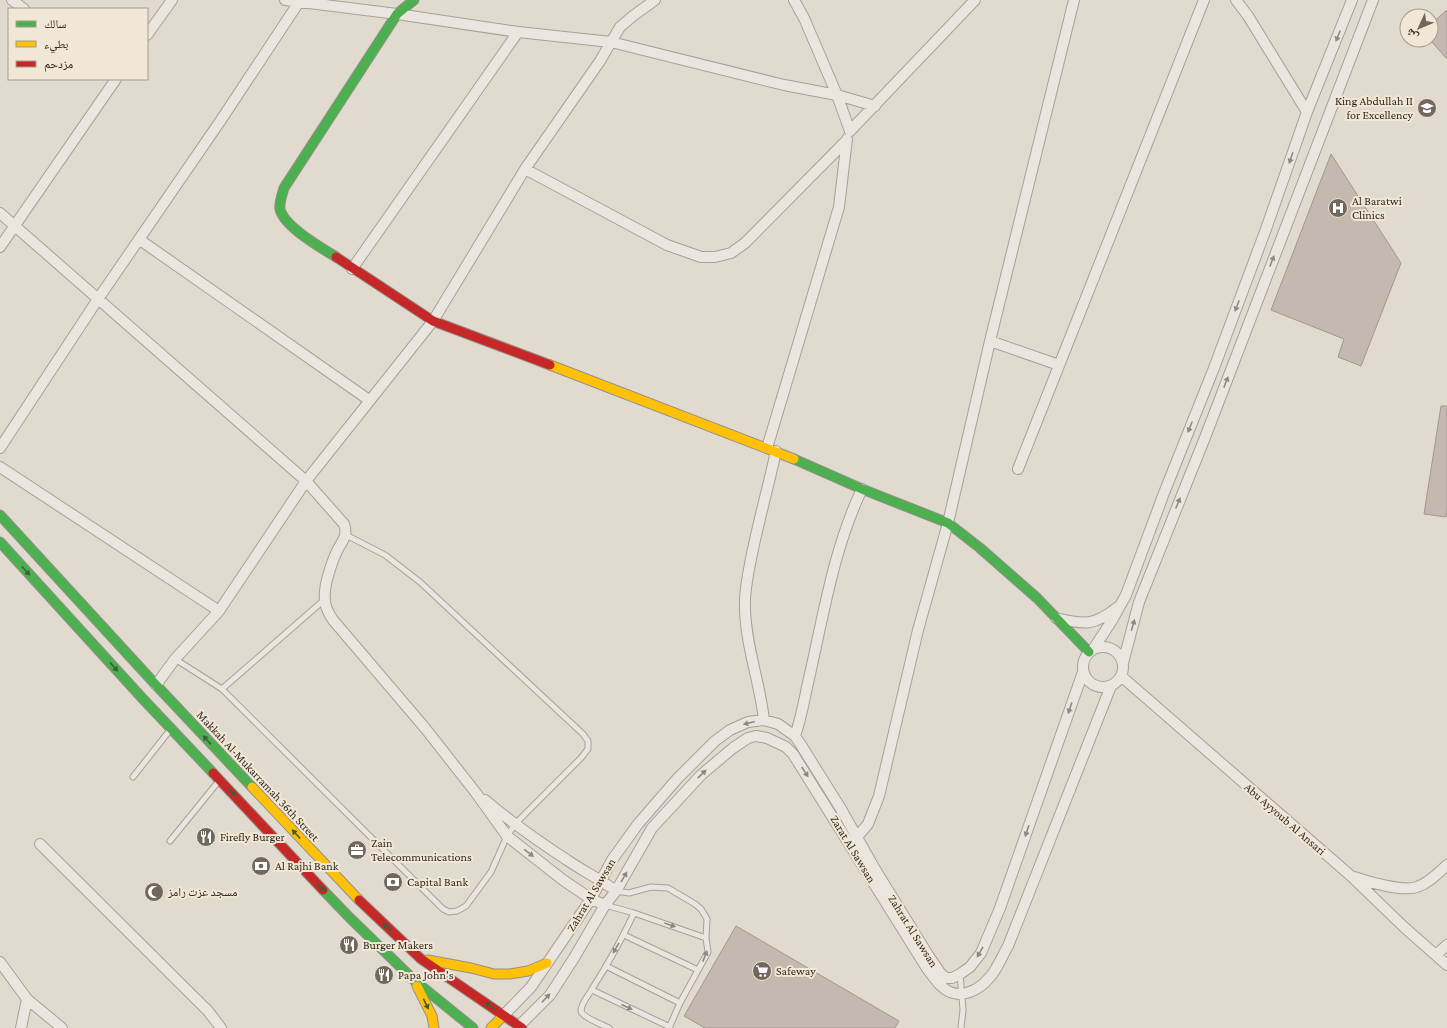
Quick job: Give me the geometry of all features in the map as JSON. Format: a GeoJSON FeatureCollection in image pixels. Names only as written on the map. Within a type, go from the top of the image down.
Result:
{"type":"FeatureCollection","features":[{"type":"Feature","properties":{"kind":"main road"},"geometry":{"type":"LineString","coordinates":[[414,0],[397,14],[284,188],[280,203],[280,209],[284,219],[304,236],[432,321],[771,449],[862,489],[948,523],[980,548],[1037,598],[1056,618],[1092,650]]}},
{"type":"Feature","properties":{"kind":"main road","name":"Makkah Al-Mukarramah 36th Street"},"geometry":{"type":"LineString","coordinates":[[0,515],[156,685],[366,908],[421,959],[520,1027]]}},
{"type":"Feature","properties":{"kind":"main road"},"geometry":{"type":"LineString","coordinates":[[0,542],[171,728],[350,918],[415,981],[473,1028]]}},
{"type":"Feature","properties":{"kind":"main road"},"geometry":{"type":"LineString","coordinates":[[421,959],[471,968],[494,974],[510,974],[528,971],[547,963]]}},
{"type":"Feature","properties":{"kind":"main road"},"geometry":{"type":"LineString","coordinates":[[415,981],[432,1016],[434,1028]]}},
{"type":"Feature","properties":{"kind":"main road"},"geometry":{"type":"LineString","coordinates":[[491,1028],[503,1016]]}},
{"type":"Feature","properties":{"kind":"street"},"geometry":{"type":"LineString","coordinates":[[12,0],[23,8]]}},
{"type":"Feature","properties":{"kind":"street"},"geometry":{"type":"LineString","coordinates":[[148,35],[172,0]]}},
{"type":"Feature","properties":{"kind":"street"},"geometry":{"type":"LineString","coordinates":[[285,0],[397,14],[518,32],[611,42],[784,85],[837,95],[875,106]]}},
{"type":"Feature","properties":{"kind":"street"},"geometry":{"type":"LineString","coordinates":[[156,685],[176,659],[219,611],[306,481],[432,321],[524,169],[620,27],[655,0]]}},
{"type":"Feature","properties":{"kind":"street"},"geometry":{"type":"LineString","coordinates":[[794,0],[804,18],[837,95],[850,131]]}},
{"type":"Feature","properties":{"kind":"street"},"geometry":{"type":"LineString","coordinates":[[764,720],[762,701],[746,629],[745,608],[747,582],[771,449],[839,207],[846,141],[850,131],[975,0]]}},
{"type":"Feature","properties":{"kind":"street"},"geometry":{"type":"LineString","coordinates":[[848,842],[857,837],[868,824],[879,796],[918,630],[948,523],[990,341],[1074,0]]}},
{"type":"Feature","properties":{"kind":"street"},"geometry":{"type":"LineString","coordinates":[[1018,469],[1204,0]]}},
{"type":"Feature","properties":{"kind":"street"},"geometry":{"type":"LineString","coordinates":[[1236,0],[1248,16],[1307,112]]}},
{"type":"Feature","properties":{"kind":"street"},"geometry":{"type":"LineString","coordinates":[[1352,0],[1307,112],[1266,229],[1214,368],[1122,604],[1092,650],[1085,658],[1083,665],[1086,678],[1097,686],[1111,686],[1117,682],[1121,676],[1123,662],[1139,602],[1206,435],[1373,0]]}},
{"type":"Feature","properties":{"kind":"street"},"geometry":{"type":"LineString","coordinates":[[0,448],[98,300],[221,120],[298,2]]}},
{"type":"Feature","properties":{"kind":"street"},"geometry":{"type":"LineString","coordinates":[[352,269],[518,32]]}},
{"type":"Feature","properties":{"kind":"street"},"geometry":{"type":"LineString","coordinates":[[0,247],[115,80]]}},
{"type":"Feature","properties":{"kind":"street"},"geometry":{"type":"LineString","coordinates":[[524,169],[667,245],[701,257],[715,258],[731,253],[745,243],[846,141]]}},
{"type":"Feature","properties":{"kind":"street"},"geometry":{"type":"LineString","coordinates":[[0,213],[306,481],[344,524],[346,535],[338,550],[327,580],[324,600],[333,620],[425,728],[476,793],[507,836],[563,880],[591,899],[605,905]]}},
{"type":"Feature","properties":{"kind":"street"},"geometry":{"type":"LineString","coordinates":[[140,240],[369,400]]}},
{"type":"Feature","properties":{"kind":"street"},"geometry":{"type":"LineString","coordinates":[[990,341],[1059,365]]}},
{"type":"Feature","properties":{"kind":"street"},"geometry":{"type":"LineString","coordinates":[[0,467],[219,611]]}},
{"type":"Feature","properties":{"kind":"street"},"geometry":{"type":"LineString","coordinates":[[795,736],[802,714],[828,589],[839,548],[862,489]]}},
{"type":"Feature","properties":{"kind":"street"},"geometry":{"type":"LineString","coordinates":[[1056,618],[1082,624],[1090,623],[1110,613],[1122,604]]}},
{"type":"Feature","properties":{"kind":"street"},"geometry":{"type":"LineString","coordinates":[[1092,650],[1102,647],[1109,648],[1120,656],[1123,662]]}},
{"type":"Feature","properties":{"kind":"street"},"geometry":{"type":"LineString","coordinates":[[960,974],[970,967],[981,953],[1000,908],[1084,672]]}},
{"type":"Feature","properties":{"kind":"street","name":"Abu Ayyoub Al Ansari"},"geometry":{"type":"LineString","coordinates":[[1121,676],[1351,876],[1405,928],[1447,965]]}},
{"type":"Feature","properties":{"kind":"street"},"geometry":{"type":"LineString","coordinates":[[962,994],[973,991],[989,978],[1008,946],[1111,686]]}},
{"type":"Feature","properties":{"kind":"street","name":"Zahrat Al Sawsan"},"geometry":{"type":"LineString","coordinates":[[503,1016],[531,987],[591,899],[612,860],[638,824],[678,779],[715,741],[730,730],[748,722],[764,720],[778,724],[795,736],[841,809],[916,936],[941,974],[946,978],[952,978],[960,974]]}},
{"type":"Feature","properties":{"kind":"street","name":"Zarat Al Sawsan"},"geometry":{"type":"LineString","coordinates":[[520,1027],[550,994],[574,958],[605,905],[616,891],[652,828],[701,775],[732,748],[748,738],[756,736],[777,742],[786,747],[793,754],[932,975],[940,985],[950,992],[962,994]]}},
{"type":"Feature","properties":{"kind":"street"},"geometry":{"type":"LineString","coordinates":[[476,793],[515,824],[568,861],[601,880],[616,891]]}},
{"type":"Feature","properties":{"kind":"street"},"geometry":{"type":"LineString","coordinates":[[40,844],[208,1010],[221,1028]]}},
{"type":"Feature","properties":{"kind":"street"},"geometry":{"type":"LineString","coordinates":[[1351,876],[1387,886],[1416,888],[1429,881],[1447,865]]}},
{"type":"Feature","properties":{"kind":"street"},"geometry":{"type":"LineString","coordinates":[[1436,955],[1447,945]]}},
{"type":"Feature","properties":{"kind":"street"},"geometry":{"type":"LineString","coordinates":[[0,962],[27,998],[62,1028]]}},
{"type":"Feature","properties":{"kind":"street"},"geometry":{"type":"LineString","coordinates":[[21,1028],[27,998]]}},
{"type":"Feature","properties":{"kind":"lane"},"geometry":{"type":"LineString","coordinates":[[176,659],[222,688],[443,909],[449,912],[457,911],[466,906],[490,872],[507,836],[515,824],[581,758],[588,749],[588,741],[420,582],[385,555],[346,535]]}},
{"type":"Feature","properties":{"kind":"lane"},"geometry":{"type":"LineString","coordinates":[[222,688],[324,600]]}},
{"type":"Feature","properties":{"kind":"lane"},"geometry":{"type":"LineString","coordinates":[[133,777],[171,728]]}},
{"type":"Feature","properties":{"kind":"lane"},"geometry":{"type":"LineString","coordinates":[[170,841],[220,779]]}},
{"type":"Feature","properties":{"kind":"lane"},"geometry":{"type":"LineString","coordinates":[[592,990],[670,1028],[680,1003],[708,952],[706,938],[707,919],[702,909],[695,904],[668,888],[652,887],[629,893],[616,891]]}},
{"type":"Feature","properties":{"kind":"lane"},"geometry":{"type":"LineString","coordinates":[[605,905],[634,913],[706,938]]}},
{"type":"Feature","properties":{"kind":"lane"},"geometry":{"type":"LineString","coordinates":[[609,1028],[586,1017],[581,1012],[585,1000],[624,935],[634,913]]}},
{"type":"Feature","properties":{"kind":"lane"},"geometry":{"type":"LineString","coordinates":[[624,935],[698,970]]}},
{"type":"Feature","properties":{"kind":"lane"},"geometry":{"type":"LineString","coordinates":[[606,966],[680,1003]]}},
{"type":"Feature","properties":{"kind":"lane"},"geometry":{"type":"LineString","coordinates":[[960,974],[963,1010],[961,1028]]}},
{"type":"Feature","properties":{"kind":"building"},"geometry":{"type":"Polygon","coordinates":[[[1447,10],[1447,59],[1437,48],[1439,48],[1439,17],[1447,10]]]}},
{"type":"Feature","properties":{"kind":"building","name":"Al Baratwi Clinics"},"geometry":{"type":"Polygon","coordinates":[[[1331,154],[1401,263],[1361,366],[1338,357],[1344,339],[1271,310],[1331,154]]]}},
{"type":"Feature","properties":{"kind":"building"},"geometry":{"type":"Polygon","coordinates":[[[1441,406],[1447,406],[1446,517],[1424,514],[1441,406]]]}},
{"type":"Feature","properties":{"kind":"building","name":"Safeway"},"geometry":{"type":"Polygon","coordinates":[[[736,926],[899,1021],[895,1028],[705,1028],[684,1016],[736,926]]]}},
{"type":"Feature","properties":{"kind":"traffic: fast"},"geometry":{"type":"LineString","coordinates":[[336,257],[313,243],[288,223],[280,209],[284,188],[397,14],[414,0]]}},
{"type":"Feature","properties":{"kind":"traffic: fast"},"geometry":{"type":"LineString","coordinates":[[794,459],[862,489],[948,523],[980,548],[1037,598],[1089,652]]}},
{"type":"Feature","properties":{"kind":"traffic: fast"},"geometry":{"type":"LineString","coordinates":[[0,515],[252,787]]}},
{"type":"Feature","properties":{"kind":"traffic: fast"},"geometry":{"type":"LineString","coordinates":[[0,542],[143,699],[213,773]]}},
{"type":"Feature","properties":{"kind":"traffic: fast"},"geometry":{"type":"LineString","coordinates":[[323,890],[415,981],[473,1028]]}},
{"type":"Feature","properties":{"kind":"traffic: slow"},"geometry":{"type":"LineString","coordinates":[[550,365],[794,459]]}},
{"type":"Feature","properties":{"kind":"traffic: slow"},"geometry":{"type":"LineString","coordinates":[[252,787],[359,900]]}},
{"type":"Feature","properties":{"kind":"traffic: slow"},"geometry":{"type":"LineString","coordinates":[[428,960],[494,974],[510,974],[528,971],[547,963]]}},
{"type":"Feature","properties":{"kind":"traffic: slow"},"geometry":{"type":"LineString","coordinates":[[417,986],[432,1016],[434,1028]]}},
{"type":"Feature","properties":{"kind":"traffic: slow"},"geometry":{"type":"LineString","coordinates":[[491,1028],[503,1016]]}},
{"type":"Feature","properties":{"kind":"traffic: jam"},"geometry":{"type":"LineString","coordinates":[[336,257],[433,321],[550,365]]}},
{"type":"Feature","properties":{"kind":"traffic: jam"},"geometry":{"type":"LineString","coordinates":[[213,773],[323,890]]}},
{"type":"Feature","properties":{"kind":"traffic: jam"},"geometry":{"type":"LineString","coordinates":[[359,900],[421,959],[522,1028]]}},
{"type":"Feature","properties":{"kind":"place","name":"King Abdullah II for Excellency"},"geometry":{"type":"Point","coordinates":[1427,108]}},
{"type":"Feature","properties":{"kind":"place","name":"Al Baratwi Clinics"},"geometry":{"type":"Point","coordinates":[1338,208]}},
{"type":"Feature","properties":{"kind":"place","name":"Firefly Burger"},"geometry":{"type":"Point","coordinates":[206,837]}},
{"type":"Feature","properties":{"kind":"place","name":"Zain Telecommunications"},"geometry":{"type":"Point","coordinates":[357,850]}},
{"type":"Feature","properties":{"kind":"place","name":"Al Rajhi Bank"},"geometry":{"type":"Point","coordinates":[261,866]}},
{"type":"Feature","properties":{"kind":"place","name":"Capital Bank"},"geometry":{"type":"Point","coordinates":[393,882]}},
{"type":"Feature","properties":{"kind":"place","name":"مسجد عزت رامز"},"geometry":{"type":"Point","coordinates":[154,892]}},
{"type":"Feature","properties":{"kind":"place","name":"Burger Makers"},"geometry":{"type":"Point","coordinates":[349,945]}},
{"type":"Feature","properties":{"kind":"place","name":"Safeway"},"geometry":{"type":"Point","coordinates":[762,971]}},
{"type":"Feature","properties":{"kind":"place","name":"Papa John's"},"geometry":{"type":"Point","coordinates":[384,975]}}]}
